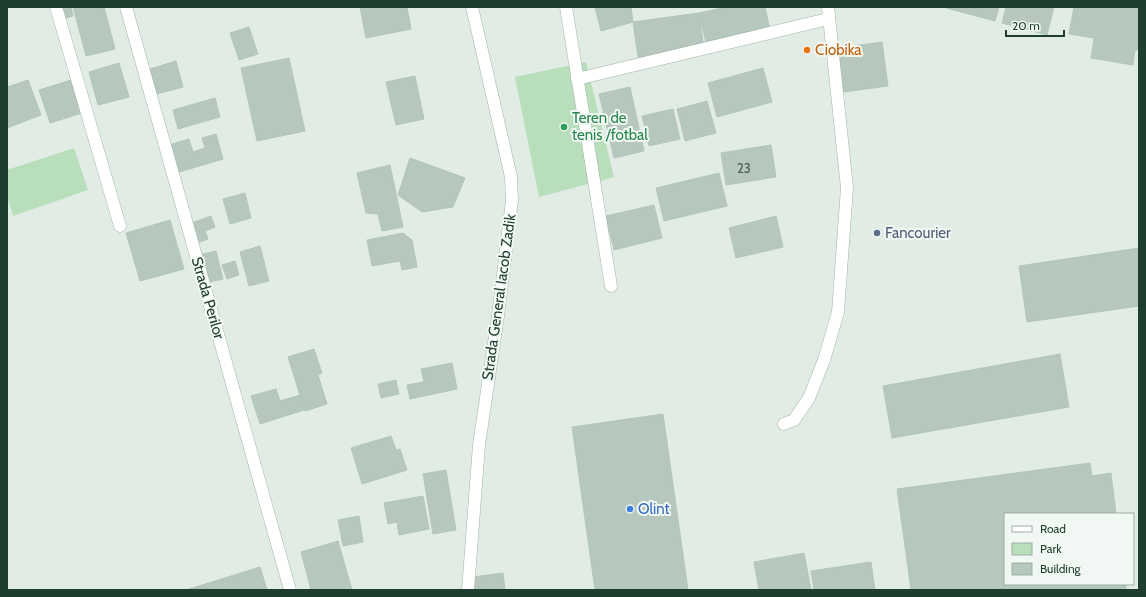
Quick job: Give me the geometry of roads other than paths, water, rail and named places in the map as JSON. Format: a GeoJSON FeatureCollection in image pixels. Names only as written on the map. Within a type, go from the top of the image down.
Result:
{"type":"FeatureCollection","features":[{"type":"Feature","properties":{"kind":"street"},"geometry":{"type":"LineString","coordinates":[[56,7],[120,226]]}},
{"type":"Feature","properties":{"kind":"street","name":"Strada Perilor"},"geometry":{"type":"LineString","coordinates":[[126,7],[290,590]]}},
{"type":"Feature","properties":{"kind":"street","name":"Strada General Iacob Zadik"},"geometry":{"type":"LineString","coordinates":[[468,590],[479,444],[498,316],[512,200],[511,177],[472,7]]}},
{"type":"Feature","properties":{"kind":"street"},"geometry":{"type":"LineString","coordinates":[[566,7],[610,286]]}},
{"type":"Feature","properties":{"kind":"street"},"geometry":{"type":"LineString","coordinates":[[577,79],[828,13],[847,188],[838,312],[824,360],[809,398],[794,420],[784,424]]}},
{"type":"Feature","properties":{"kind":"place","name":"Ciobika"},"geometry":{"type":"Point","coordinates":[807,50]}},
{"type":"Feature","properties":{"kind":"place","name":"Teren de tenis /fotbal"},"geometry":{"type":"Point","coordinates":[564,127]}},
{"type":"Feature","properties":{"kind":"place","name":"Fancourier"},"geometry":{"type":"Point","coordinates":[877,233]}},
{"type":"Feature","properties":{"kind":"place","name":"Olint"},"geometry":{"type":"Point","coordinates":[630,509]}}]}
